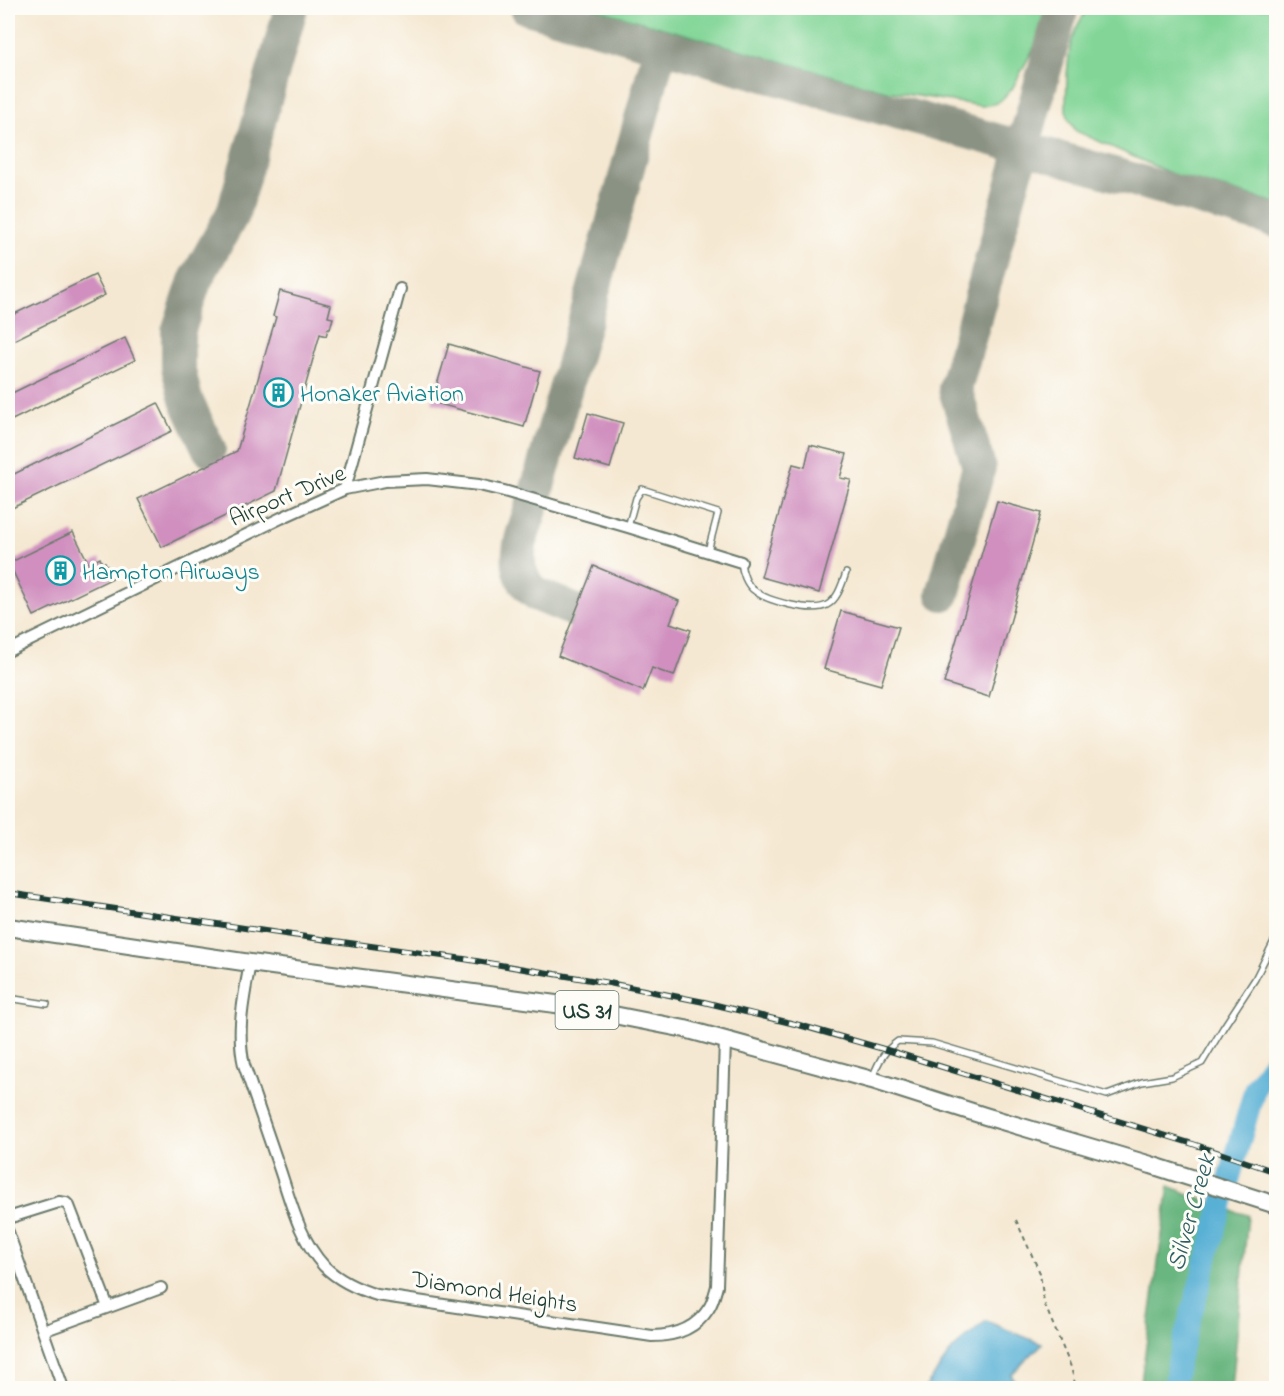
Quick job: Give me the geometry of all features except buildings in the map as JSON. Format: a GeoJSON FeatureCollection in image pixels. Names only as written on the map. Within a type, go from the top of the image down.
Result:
{"type":"FeatureCollection","features":[{"type":"Feature","properties":{"kind":"main road","name":"US 31"},"geometry":{"type":"LineString","coordinates":[[8,927],[250,963],[563,1005],[685,1029],[872,1080],[1276,1204]]}},
{"type":"Feature","properties":{"kind":"street"},"geometry":{"type":"LineString","coordinates":[[345,489],[400,288]]}},
{"type":"Feature","properties":{"kind":"street","name":"Airport Drive"},"geometry":{"type":"LineString","coordinates":[[8,651],[345,489],[385,482],[427,479],[504,491],[741,562]]}},
{"type":"Feature","properties":{"kind":"street","name":"Diamond Heights"},"geometry":{"type":"LineString","coordinates":[[250,963],[241,1020],[240,1051],[298,1222],[314,1253],[325,1267],[342,1281],[377,1294],[652,1336],[664,1336],[686,1330],[698,1322],[711,1307],[717,1286],[725,1041]]}},
{"type":"Feature","properties":{"kind":"street"},"geometry":{"type":"LineString","coordinates":[[8,1218],[59,1202],[66,1203],[108,1307]]}},
{"type":"Feature","properties":{"kind":"street"},"geometry":{"type":"LineString","coordinates":[[8,1232],[63,1385]]}},
{"type":"Feature","properties":{"kind":"street"},"geometry":{"type":"LineString","coordinates":[[43,1331],[161,1287]]}},
{"type":"Feature","properties":{"kind":"lane"},"geometry":{"type":"LineString","coordinates":[[628,527],[636,498],[642,489],[718,513],[708,551]]}},
{"type":"Feature","properties":{"kind":"lane"},"geometry":{"type":"LineString","coordinates":[[741,562],[742,571],[754,591],[776,600],[808,608],[826,606],[832,601],[840,591],[846,573]]}},
{"type":"Feature","properties":{"kind":"lane"},"geometry":{"type":"LineString","coordinates":[[872,1080],[879,1061],[898,1041],[932,1043],[1107,1095],[1142,1082],[1172,1077],[1202,1064],[1255,979],[1273,943]]}},
{"type":"Feature","properties":{"kind":"lane"},"geometry":{"type":"LineString","coordinates":[[8,998],[47,1004]]}},
{"type":"Feature","properties":{"kind":"path"},"geometry":{"type":"LineString","coordinates":[[1016,1220],[1040,1273],[1044,1302],[1071,1367],[1076,1389]]}},
{"type":"Feature","properties":{"kind":"green space"},"geometry":{"type":"Polygon","coordinates":[[[592,8],[1044,8],[1044,11],[1039,38],[1012,89],[1000,101],[982,106],[886,91],[592,8]]]}},
{"type":"Feature","properties":{"kind":"green space"},"geometry":{"type":"Polygon","coordinates":[[[1089,8],[1276,8],[1276,203],[1172,174],[1076,131],[1066,110],[1068,66],[1075,32],[1089,8]]]}},
{"type":"Feature","properties":{"kind":"green space"},"geometry":{"type":"Polygon","coordinates":[[[1169,1186],[1225,1209],[1248,1215],[1232,1388],[1140,1388],[1169,1186]]]}},
{"type":"Feature","properties":{"kind":"water"},"geometry":{"type":"Polygon","coordinates":[[[986,1321],[1042,1344],[1011,1375],[1019,1388],[925,1388],[952,1350],[986,1321]]]}},
{"type":"Feature","properties":{"kind":"water"},"geometry":{"type":"Polygon","coordinates":[[[179,1379],[192,1388],[149,1388],[179,1379]]]}},
{"type":"Feature","properties":{"kind":"waterway","name":"Silver Creek"},"geometry":{"type":"LineString","coordinates":[[1174,1388],[1178,1361],[1255,1088],[1276,1058]]}},
{"type":"Feature","properties":{"kind":"taxiway"},"geometry":{"type":"LineString","coordinates":[[209,449],[186,400],[178,367],[178,332],[195,281],[233,213],[291,8]]}},
{"type":"Feature","properties":{"kind":"taxiway"},"geometry":{"type":"LineString","coordinates":[[527,8],[1276,221]]}},
{"type":"Feature","properties":{"kind":"taxiway"},"geometry":{"type":"LineString","coordinates":[[943,594],[979,467],[955,389],[1062,8]]}},
{"type":"Feature","properties":{"kind":"taxiway"},"geometry":{"type":"LineString","coordinates":[[576,611],[538,595],[527,585],[521,575],[519,551],[661,45]]}},
{"type":"Feature","properties":{"kind":"railway"},"geometry":{"type":"LineString","coordinates":[[8,893],[464,959],[609,983],[704,1002],[799,1025],[887,1050],[1193,1144],[1276,1172]]}},
{"type":"Feature","properties":{"kind":"place","name":"Honaker Aviation"},"geometry":{"type":"Point","coordinates":[279,393]}},
{"type":"Feature","properties":{"kind":"place","name":"Hampton Airways"},"geometry":{"type":"Point","coordinates":[61,571]}}]}
